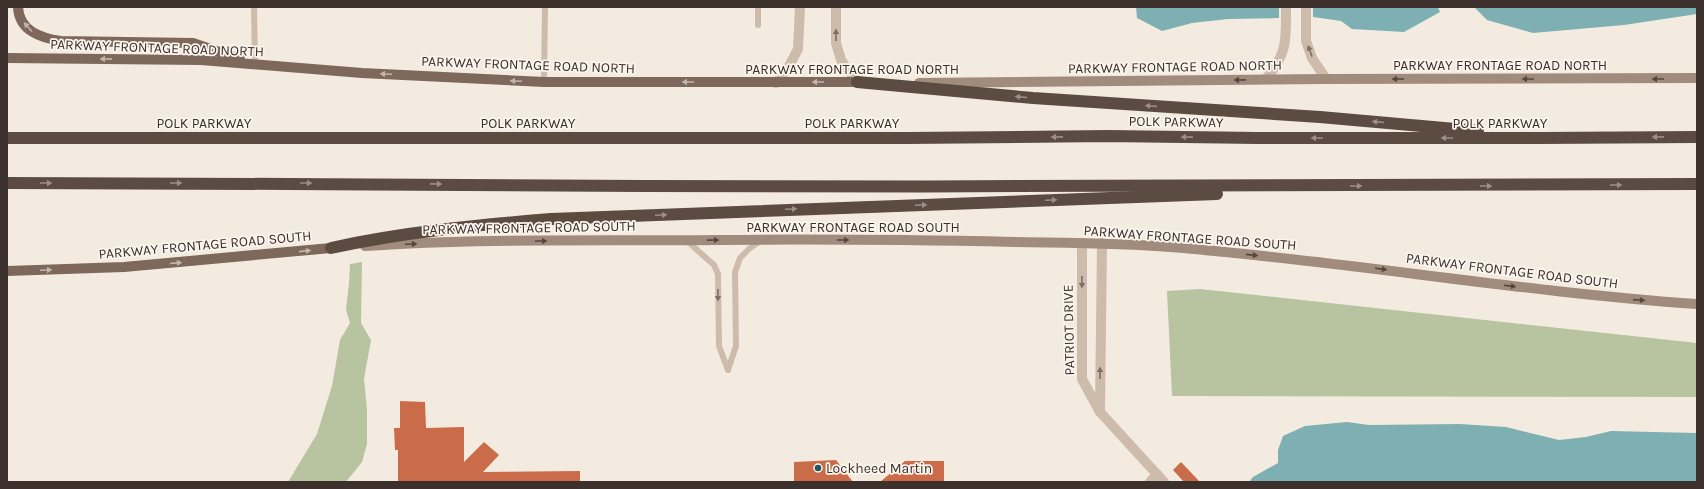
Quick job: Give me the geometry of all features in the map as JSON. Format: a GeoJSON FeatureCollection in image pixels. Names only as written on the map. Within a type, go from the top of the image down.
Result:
{"type":"FeatureCollection","features":[{"type":"Feature","properties":{"kind":"highway"},"geometry":{"type":"LineString","coordinates":[[857,82],[1033,98],[1327,118],[1542,138]]}},
{"type":"Feature","properties":{"kind":"highway","name":"POLK PARKWAY"},"geometry":{"type":"LineString","coordinates":[[7,138],[908,138],[1108,136],[1258,138],[1697,137]]}},
{"type":"Feature","properties":{"kind":"highway"},"geometry":{"type":"LineString","coordinates":[[7,183],[371,183],[642,186],[1317,186],[1697,184]]}},
{"type":"Feature","properties":{"kind":"highway"},"geometry":{"type":"LineString","coordinates":[[331,248],[361,241],[434,231],[551,219],[1188,196],[1317,186]]}},
{"type":"Feature","properties":{"kind":"main road"},"geometry":{"type":"LineString","coordinates":[[18,7],[18,13],[28,30],[43,38],[61,41],[193,43],[255,64]]}},
{"type":"Feature","properties":{"kind":"main road","name":"PARKWAY FRONTAGE ROAD NORTH"},"geometry":{"type":"LineString","coordinates":[[7,58],[201,60],[362,73],[544,82],[972,83],[1266,79],[1697,78]]}},
{"type":"Feature","properties":{"kind":"main road","name":"PARKWAY FRONTAGE ROAD SOUTH"},"geometry":{"type":"LineString","coordinates":[[7,271],[124,267],[331,248],[518,241],[762,240],[1082,243],[1168,247],[1310,261],[1622,299],[1697,304]]}},
{"type":"Feature","properties":{"kind":"street"},"geometry":{"type":"LineString","coordinates":[[776,82],[788,68],[798,49],[800,7]]}},
{"type":"Feature","properties":{"kind":"street"},"geometry":{"type":"LineString","coordinates":[[836,7],[836,43],[841,60],[857,82]]}},
{"type":"Feature","properties":{"kind":"street"},"geometry":{"type":"LineString","coordinates":[[1266,79],[1278,64],[1284,49],[1286,7]]}},
{"type":"Feature","properties":{"kind":"street"},"geometry":{"type":"LineString","coordinates":[[1306,7],[1306,41],[1312,58],[1326,79]]}},
{"type":"Feature","properties":{"kind":"street","name":"PATRIOT DRIVE"},"geometry":{"type":"LineString","coordinates":[[1082,243],[1082,379],[1100,412],[1153,478],[1164,482]]}},
{"type":"Feature","properties":{"kind":"street"},"geometry":{"type":"LineString","coordinates":[[1100,412],[1102,244]]}},
{"type":"Feature","properties":{"kind":"lane"},"geometry":{"type":"LineString","coordinates":[[254,7],[255,64]]}},
{"type":"Feature","properties":{"kind":"lane"},"geometry":{"type":"LineString","coordinates":[[544,7],[544,82]]}},
{"type":"Feature","properties":{"kind":"lane"},"geometry":{"type":"LineString","coordinates":[[758,7],[758,25]]}},
{"type":"Feature","properties":{"kind":"lane"},"geometry":{"type":"LineString","coordinates":[[687,241],[714,265],[718,274],[719,346],[728,370],[736,346],[736,272],[740,258],[750,248],[762,240]]}},
{"type":"Feature","properties":{"kind":"green space"},"geometry":{"type":"Polygon","coordinates":[[[362,262],[361,323],[371,340],[364,379],[367,410],[367,444],[362,462],[346,482],[288,482],[317,434],[332,386],[340,340],[350,323],[346,310],[350,264],[362,262]]]}},
{"type":"Feature","properties":{"kind":"green space"},"geometry":{"type":"Polygon","coordinates":[[[1200,289],[1697,343],[1697,397],[1172,396],[1167,291],[1200,289]]]}},
{"type":"Feature","properties":{"kind":"water"},"geometry":{"type":"Polygon","coordinates":[[[1136,7],[1279,7],[1279,18],[1228,19],[1192,23],[1162,31],[1137,18],[1136,7]]]}},
{"type":"Feature","properties":{"kind":"water"},"geometry":{"type":"Polygon","coordinates":[[[1313,7],[1438,7],[1440,12],[1404,32],[1352,29],[1341,21],[1313,17],[1313,7]]]}},
{"type":"Feature","properties":{"kind":"water"},"geometry":{"type":"Polygon","coordinates":[[[1474,7],[1697,7],[1697,14],[1624,25],[1533,33],[1487,20],[1474,7]]]}},
{"type":"Feature","properties":{"kind":"water"},"geometry":{"type":"Polygon","coordinates":[[[1347,422],[1369,425],[1460,424],[1506,427],[1559,440],[1586,437],[1611,431],[1697,433],[1697,482],[1249,482],[1253,477],[1278,463],[1278,450],[1283,436],[1305,426],[1347,422]]]}},
{"type":"Feature","properties":{"kind":"building"},"geometry":{"type":"Polygon","coordinates":[[[400,401],[425,402],[426,428],[464,427],[464,462],[484,442],[499,455],[483,472],[580,471],[580,482],[398,482],[398,450],[395,450],[394,428],[400,428],[400,401]]]}},
{"type":"Feature","properties":{"kind":"building"},"geometry":{"type":"Polygon","coordinates":[[[836,460],[853,482],[794,482],[794,462],[836,460]]]}},
{"type":"Feature","properties":{"kind":"building"},"geometry":{"type":"Polygon","coordinates":[[[905,461],[944,461],[944,482],[880,482],[905,461]]]}},
{"type":"Feature","properties":{"kind":"building"},"geometry":{"type":"Polygon","coordinates":[[[1181,462],[1200,482],[1184,482],[1173,470],[1181,462]]]}},
{"type":"Feature","properties":{"kind":"place","name":"Lockheed Martin"},"geometry":{"type":"Point","coordinates":[818,468]}}]}
